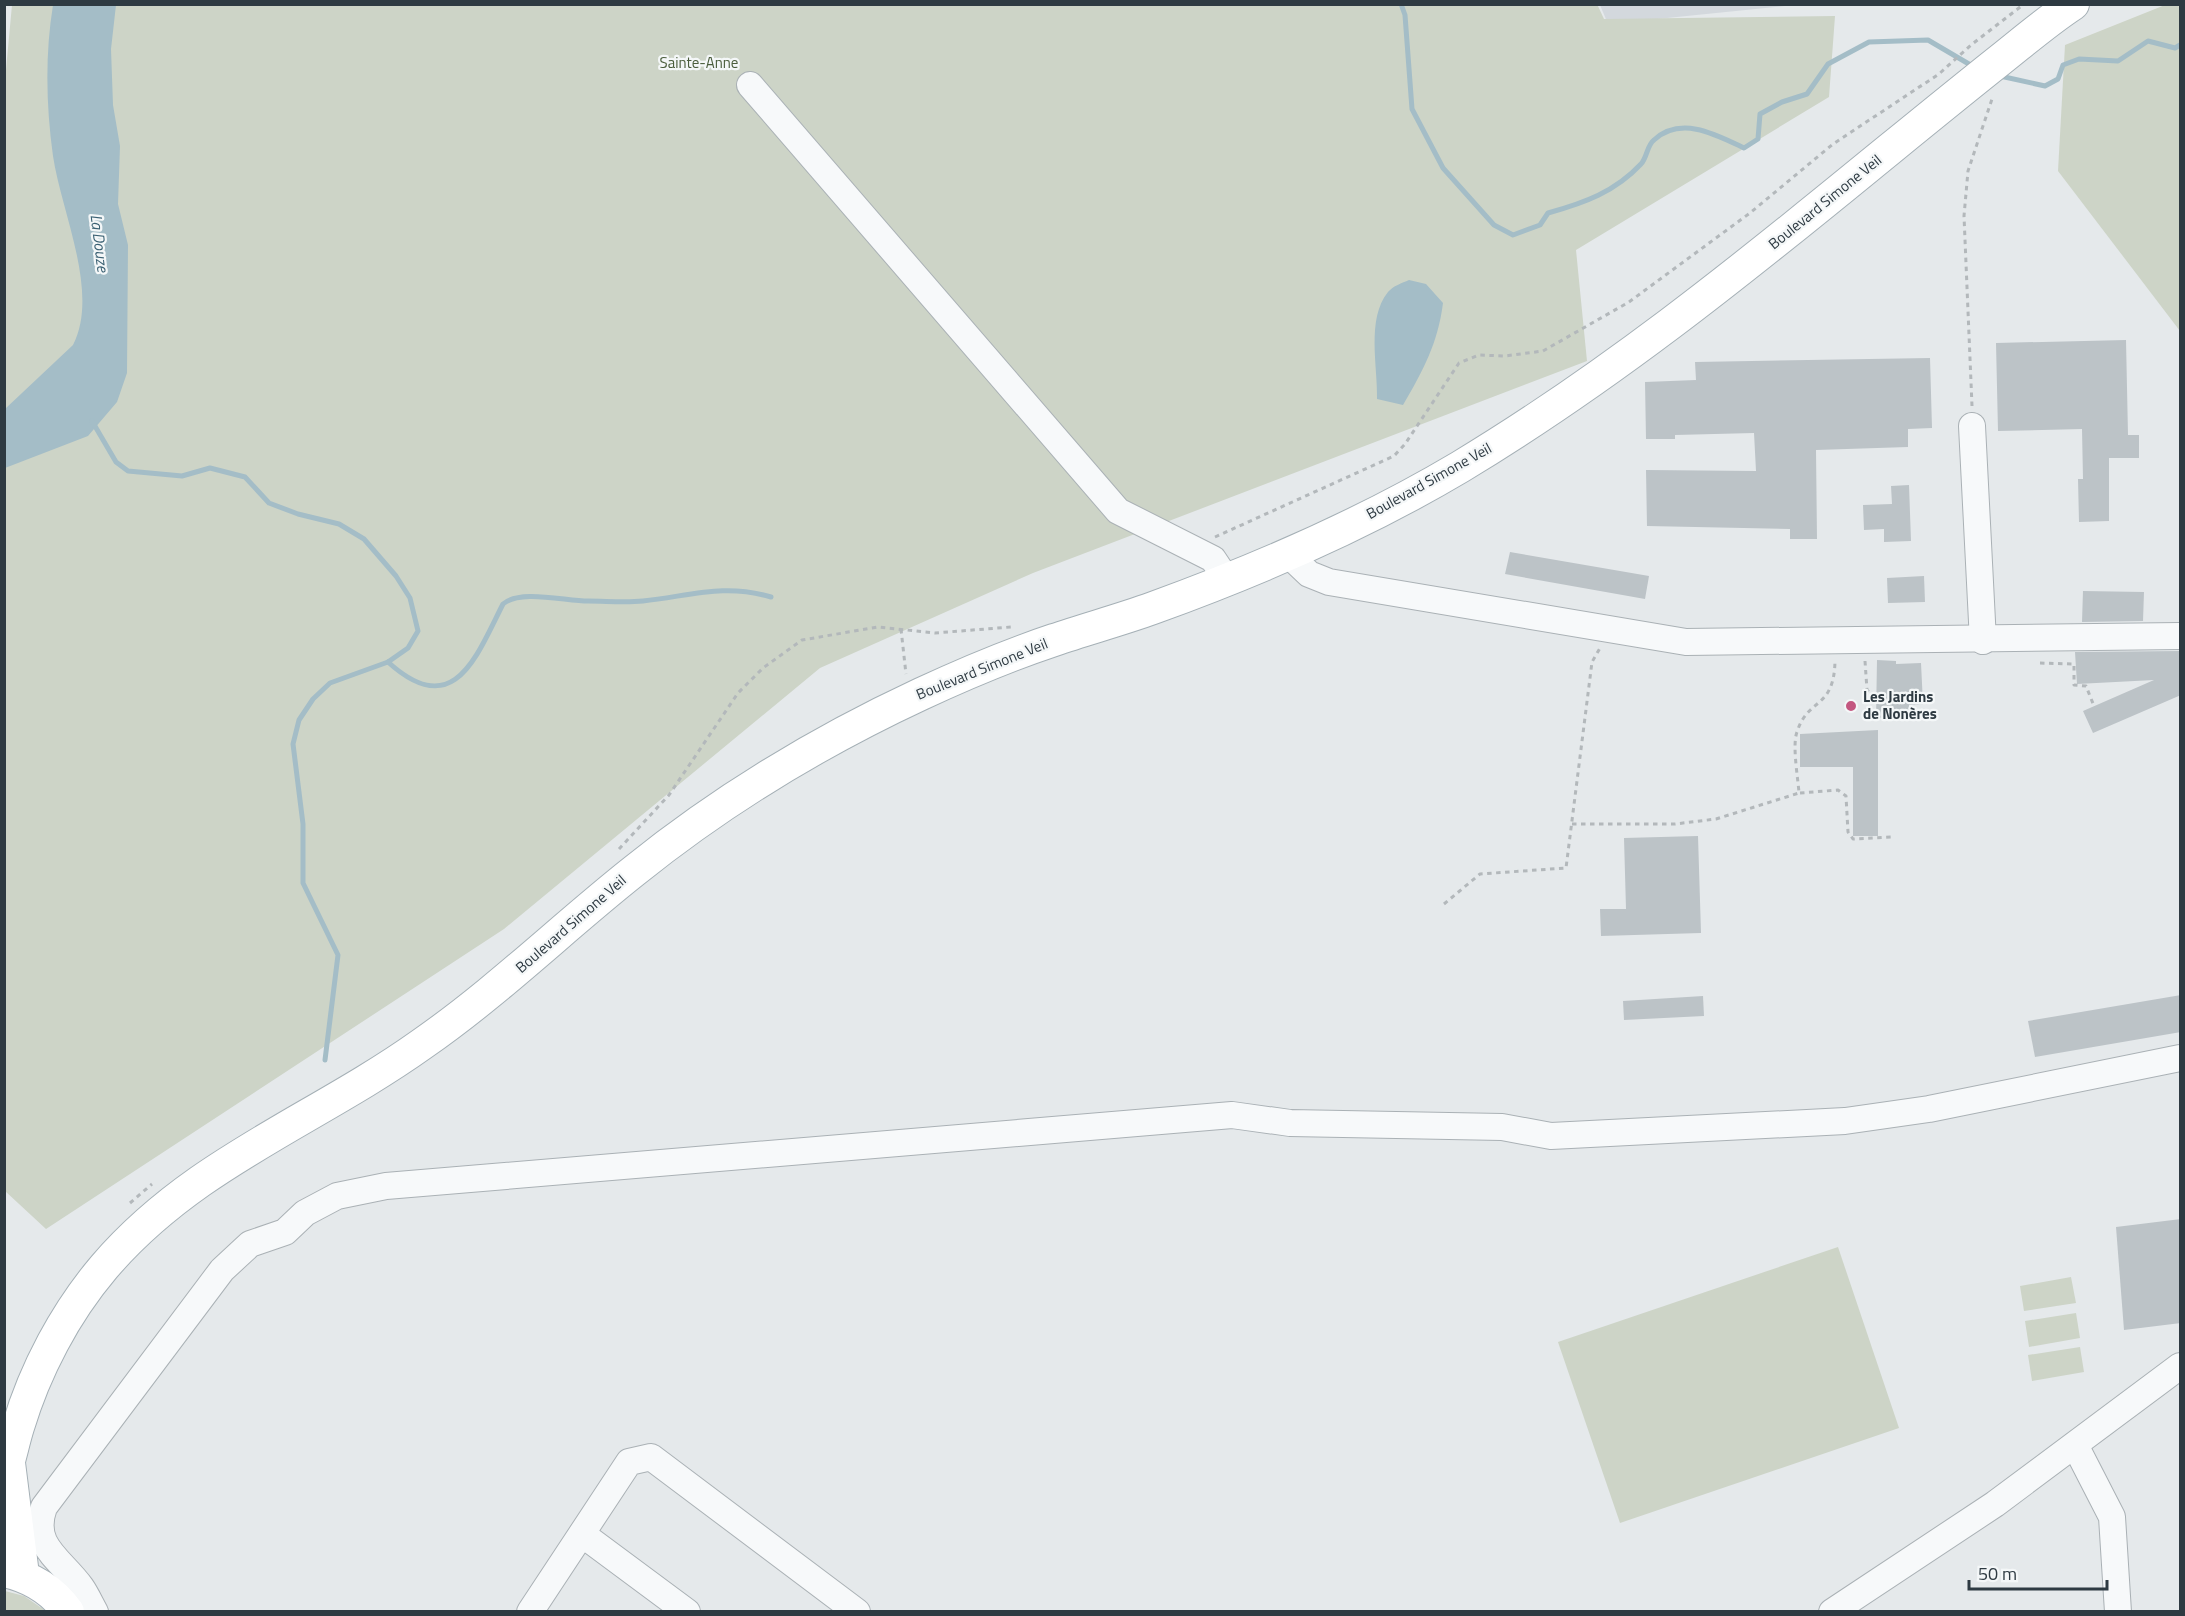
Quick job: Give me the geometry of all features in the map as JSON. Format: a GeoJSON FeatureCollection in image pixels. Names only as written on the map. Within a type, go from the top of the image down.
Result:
{"type":"FeatureCollection","features":[{"type":"Feature","properties":{"kind":"main road","name":"Boulevard Simone Veil"},"geometry":{"type":"LineString","coordinates":[[14,1573],[7,1470],[17,1429],[33,1382],[75,1307],[100,1272],[140,1228],[167,1205],[221,1165],[369,1079],[468,1012],[630,874],[688,828],[754,783],[844,731],[908,700],[1049,641],[1148,610],[1220,569],[1288,554],[1456,470],[1608,371],[1704,300],[2073,4]]}},
{"type":"Feature","properties":{"kind":"main road"},"geometry":{"type":"LineString","coordinates":[[14,1573],[55,1595],[68,1611]]}},
{"type":"Feature","properties":{"kind":"street"},"geometry":{"type":"LineString","coordinates":[[750,85],[1118,511],[1220,569]]}},
{"type":"Feature","properties":{"kind":"street"},"geometry":{"type":"LineString","coordinates":[[1972,426],[1983,640]]}},
{"type":"Feature","properties":{"kind":"street"},"geometry":{"type":"LineString","coordinates":[[1288,554],[1309,574],[1329,582],[1686,642],[2181,636]]}},
{"type":"Feature","properties":{"kind":"street"},"geometry":{"type":"LineString","coordinates":[[95,1611],[81,1587],[44,1543],[38,1523],[44,1507],[222,1270],[250,1244],[285,1232],[305,1213],[337,1196],[386,1186],[1232,1115],[1290,1123],[1502,1127],[1551,1137],[1845,1121],[1929,1109],[2181,1059]]}},
{"type":"Feature","properties":{"kind":"street"},"geometry":{"type":"LineString","coordinates":[[1832,1611],[1995,1504],[2181,1366]]}},
{"type":"Feature","properties":{"kind":"street"},"geometry":{"type":"LineString","coordinates":[[2074,1445],[2112,1517],[2118,1611]]}},
{"type":"Feature","properties":{"kind":"street"},"geometry":{"type":"LineString","coordinates":[[530,1611],[629,1462],[651,1457],[857,1611]]}},
{"type":"Feature","properties":{"kind":"street"},"geometry":{"type":"LineString","coordinates":[[582,1534],[687,1611]]}},
{"type":"Feature","properties":{"kind":"path"},"geometry":{"type":"LineString","coordinates":[[1220,569],[1208,549],[1214,537],[1394,456],[1405,444],[1460,363],[1479,355],[1505,356],[1543,351],[1629,302],[1750,213],[1833,144],[1939,74],[1971,45],[2024,4]]}},
{"type":"Feature","properties":{"kind":"path"},"geometry":{"type":"LineString","coordinates":[[1972,426],[1964,216],[1968,171],[1993,102],[1979,78]]}},
{"type":"Feature","properties":{"kind":"path"},"geometry":{"type":"LineString","coordinates":[[901,628],[908,700]]}},
{"type":"Feature","properties":{"kind":"path"},"geometry":{"type":"LineString","coordinates":[[1444,904],[1480,874],[1566,868],[1592,662],[1603,643],[1623,632]]}},
{"type":"Feature","properties":{"kind":"path"},"geometry":{"type":"LineString","coordinates":[[1799,793],[1796,733],[1805,716],[1830,694],[1835,679],[1836,641]]}},
{"type":"Feature","properties":{"kind":"path"},"geometry":{"type":"LineString","coordinates":[[1864,641],[1867,690],[1876,698]]}},
{"type":"Feature","properties":{"kind":"path"},"geometry":{"type":"LineString","coordinates":[[2040,663],[2074,664],[2074,685],[2086,686],[2094,706]]}},
{"type":"Feature","properties":{"kind":"path"},"geometry":{"type":"LineString","coordinates":[[1572,824],[1675,824],[1716,819],[1799,793],[1838,789],[1846,796],[1848,832],[1853,839],[1891,837]]}},
{"type":"Feature","properties":{"kind":"shaded area"},"geometry":{"type":"Polygon","coordinates":[[[1600,5],[1794,5],[1608,24],[1600,5]]]}},
{"type":"Feature","properties":{"kind":"green space","name":"Sainte-Anne"},"geometry":{"type":"Polygon","coordinates":[[[1597,4],[1604,19],[1835,16],[1829,97],[1576,250],[1587,361],[1033,573],[820,668],[504,929],[46,1229],[5,1191],[4,91],[12,5],[1597,4]]]}},
{"type":"Feature","properties":{"kind":"green space"},"geometry":{"type":"Polygon","coordinates":[[[2165,5],[2180,5],[2180,331],[2058,171],[2065,45],[2165,5]]]}},
{"type":"Feature","properties":{"kind":"green space"},"geometry":{"type":"Polygon","coordinates":[[[1838,1247],[1899,1428],[1620,1523],[1558,1342],[1838,1247]]]}},
{"type":"Feature","properties":{"kind":"green space"},"geometry":{"type":"Polygon","coordinates":[[[2071,1277],[2076,1303],[2024,1311],[2020,1286],[2071,1277]]]}},
{"type":"Feature","properties":{"kind":"green space"},"geometry":{"type":"Polygon","coordinates":[[[2076,1313],[2080,1338],[2029,1347],[2025,1321],[2076,1313]]]}},
{"type":"Feature","properties":{"kind":"green space"},"geometry":{"type":"Polygon","coordinates":[[[2080,1347],[2084,1372],[2032,1381],[2028,1355],[2080,1347]]]}},
{"type":"Feature","properties":{"kind":"green space"},"geometry":{"type":"Polygon","coordinates":[[[5,1591],[24,1596],[46,1611],[5,1611],[5,1591]]]}},
{"type":"Feature","properties":{"kind":"water","name":"La Douze"},"geometry":{"type":"Polygon","coordinates":[[[53,5],[116,5],[111,49],[113,105],[120,146],[118,204],[128,245],[127,373],[117,402],[88,436],[5,468],[5,409],[73,345],[80,324],[81,277],[57,178],[49,118],[47,80],[53,5]]]}},
{"type":"Feature","properties":{"kind":"water"},"geometry":{"type":"Polygon","coordinates":[[[1409,280],[1426,284],[1443,303],[1429,356],[1403,405],[1377,399],[1375,329],[1381,303],[1388,292],[1409,280]]]}},
{"type":"Feature","properties":{"kind":"building"},"geometry":{"type":"Polygon","coordinates":[[[2126,340],[2128,435],[2139,435],[2139,458],[2109,458],[2109,521],[2079,522],[2078,479],[2083,479],[2082,429],[1998,431],[1996,343],[2126,340]]]}},
{"type":"Feature","properties":{"kind":"building"},"geometry":{"type":"Polygon","coordinates":[[[1930,358],[1932,428],[1908,429],[1908,447],[1816,450],[1817,539],[1790,539],[1790,529],[1647,526],[1646,470],[1756,471],[1754,433],[1675,435],[1675,439],[1646,439],[1645,382],[1696,380],[1695,362],[1930,358]]]}},
{"type":"Feature","properties":{"kind":"building"},"geometry":{"type":"Polygon","coordinates":[[[1909,485],[1911,541],[1884,542],[1884,529],[1864,530],[1863,505],[1892,504],[1891,486],[1909,485]]]}},
{"type":"Feature","properties":{"kind":"building"},"geometry":{"type":"Polygon","coordinates":[[[1510,552],[1649,576],[1645,599],[1505,574],[1510,552]]]}},
{"type":"Feature","properties":{"kind":"building"},"geometry":{"type":"Polygon","coordinates":[[[1924,576],[1925,602],[1888,603],[1887,578],[1924,576]]]}},
{"type":"Feature","properties":{"kind":"building"},"geometry":{"type":"Polygon","coordinates":[[[2083,591],[2144,592],[2143,621],[2082,622],[2083,591]]]}},
{"type":"Feature","properties":{"kind":"building"},"geometry":{"type":"Polygon","coordinates":[[[2181,651],[2181,695],[2093,733],[2083,711],[2154,680],[2077,684],[2075,652],[2181,651]]]}},
{"type":"Feature","properties":{"kind":"building"},"geometry":{"type":"Polygon","coordinates":[[[1877,660],[1896,661],[1896,664],[1921,663],[1923,704],[1909,705],[1909,719],[1876,718],[1877,660]]]}},
{"type":"Feature","properties":{"kind":"building"},"geometry":{"type":"Polygon","coordinates":[[[1878,730],[1878,836],[1853,836],[1853,767],[1800,767],[1800,734],[1878,730]]]}},
{"type":"Feature","properties":{"kind":"building"},"geometry":{"type":"Polygon","coordinates":[[[1698,836],[1701,933],[1601,936],[1600,909],[1626,909],[1624,838],[1698,836]]]}},
{"type":"Feature","properties":{"kind":"building"},"geometry":{"type":"Polygon","coordinates":[[[2181,995],[2181,1032],[2035,1057],[2028,1021],[2181,995]]]}},
{"type":"Feature","properties":{"kind":"building"},"geometry":{"type":"Polygon","coordinates":[[[1703,996],[1704,1016],[1624,1020],[1623,1001],[1703,996]]]}},
{"type":"Feature","properties":{"kind":"building"},"geometry":{"type":"Polygon","coordinates":[[[2181,1219],[2181,1323],[2124,1330],[2116,1227],[2181,1219]]]}},
{"type":"Feature","properties":{"kind":"waterway"},"geometry":{"type":"LineString","coordinates":[[1401,4],[1405,15],[1412,109],[1443,168],[1494,225],[1513,235],[1540,225],[1548,213],[1598,195],[1621,182],[1641,164],[1652,142],[1665,133],[1687,128],[1699,130],[1744,148],[1758,139],[1760,114],[1782,102],[1807,94],[1828,64],[1869,42],[1928,40],[1974,67]]}},
{"type":"Feature","properties":{"kind":"waterway"},"geometry":{"type":"LineString","coordinates":[[2000,76],[2045,86],[2058,79],[2063,65],[2079,59],[2118,61],[2148,41],[2175,48],[2180,45]]}},
{"type":"Feature","properties":{"kind":"waterway"},"geometry":{"type":"LineString","coordinates":[[92,421],[116,462],[128,471],[182,476],[210,468],[245,477],[269,503],[298,514],[339,524],[364,539],[396,576],[410,598],[418,631],[408,648],[388,662],[330,683],[313,699],[299,720],[293,744],[303,824],[303,883],[338,955],[325,1060]]}},
{"type":"Feature","properties":{"kind":"waterway"},"geometry":{"type":"LineString","coordinates":[[388,662],[411,679],[430,686],[446,684],[460,675],[472,661],[503,604],[520,597],[629,602],[722,591],[738,591],[771,597]]}},
{"type":"Feature","properties":{"kind":"place","name":"Les Jardins de Nonères"},"geometry":{"type":"Point","coordinates":[1851,706]}}]}
